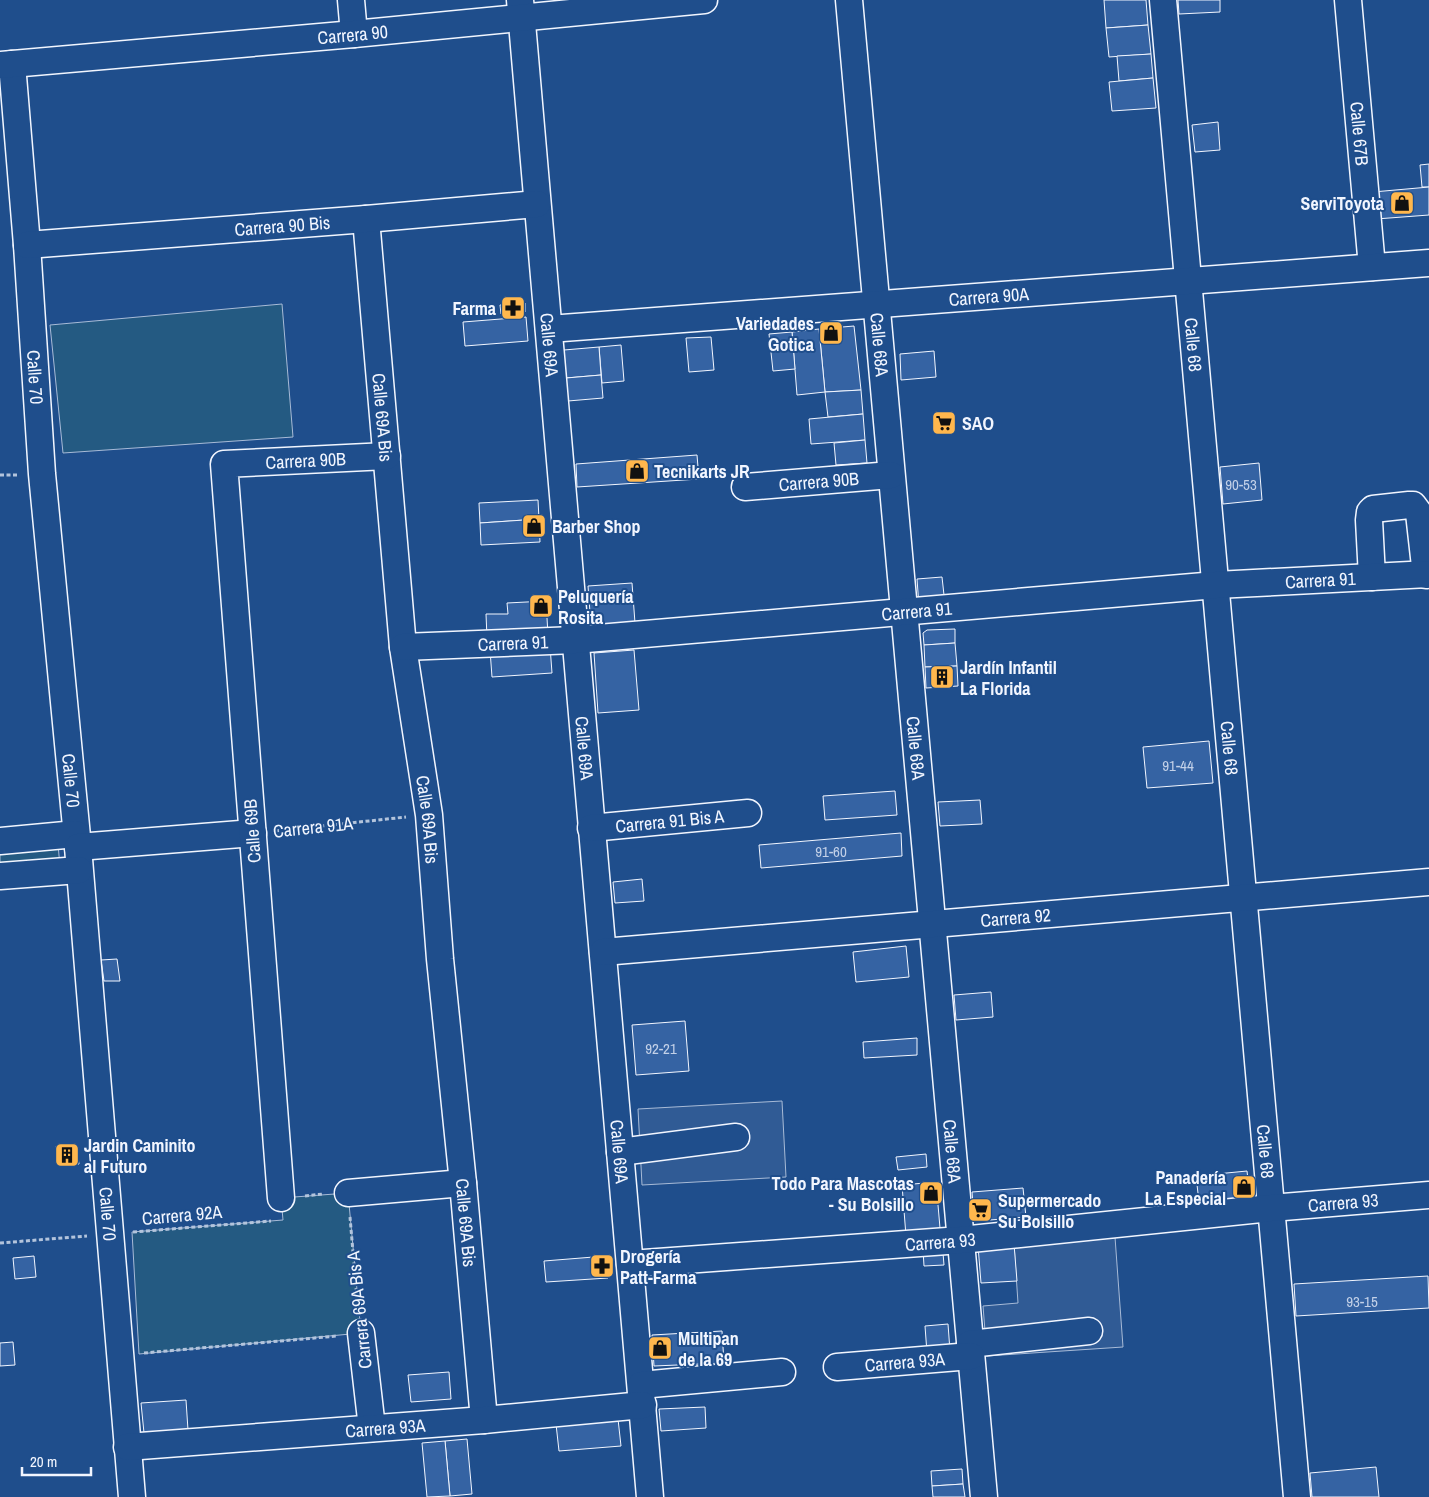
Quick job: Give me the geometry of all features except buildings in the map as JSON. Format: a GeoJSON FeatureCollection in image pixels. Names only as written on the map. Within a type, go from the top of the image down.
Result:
{"type":"FeatureCollection","features":[{"type":"Feature","properties":{"kind":"street"},"geometry":{"type":"LineString","coordinates":[[351,0],[354,34]]}},
{"type":"Feature","properties":{"kind":"street","name":"Carrera 90"},"geometry":{"type":"LineString","coordinates":[[6,65],[354,34],[521,9],[704,0]]}},
{"type":"Feature","properties":{"kind":"street","name":"Calle 68A"},"geometry":{"type":"LineString","coordinates":[[849,0],[984,1497]]}},
{"type":"Feature","properties":{"kind":"street","name":"Calle 68"},"geometry":{"type":"LineString","coordinates":[[1163,0],[1297,1497]]}},
{"type":"Feature","properties":{"kind":"street","name":"Calle 67B"},"geometry":{"type":"LineString","coordinates":[[1348,0],[1372,267]]}},
{"type":"Feature","properties":{"kind":"street","name":"Calle 69A"},"geometry":{"type":"LineString","coordinates":[[521,9],[650,1497]]}},
{"type":"Feature","properties":{"kind":"street","name":"Calle 70"},"geometry":{"type":"LineString","coordinates":[[6,65],[27,245],[42,474],[78,850],[132,1497]]}},
{"type":"Feature","properties":{"kind":"street","name":"Carrera 90 Bis"},"geometry":{"type":"LineString","coordinates":[[27,245],[538,204]]}},
{"type":"Feature","properties":{"kind":"street","name":"Calle 69A Bis"},"geometry":{"type":"LineString","coordinates":[[366,219],[404,647],[429,815],[440,959],[463,1183],[484,1420]]}},
{"type":"Feature","properties":{"kind":"street","name":"Carrera 90A"},"geometry":{"type":"LineString","coordinates":[[548,329],[1429,263]]}},
{"type":"Feature","properties":{"kind":"street","name":"Carrera 90B"},"geometry":{"type":"LineString","coordinates":[[224,464],[386,456]]}},
{"type":"Feature","properties":{"kind":"street","name":"Calle 69B"},"geometry":{"type":"LineString","coordinates":[[224,464],[281,1198]]}},
{"type":"Feature","properties":{"kind":"street","name":"Carrera 90B"},"geometry":{"type":"LineString","coordinates":[[745,487],[892,475]]}},
{"type":"Feature","properties":{"kind":"street"},"geometry":{"type":"LineString","coordinates":[[1372,577],[1370,512],[1373,509],[1410,504],[1419,513],[1428,575]]}},
{"type":"Feature","properties":{"kind":"street","name":"Carrera 91"},"geometry":{"type":"LineString","coordinates":[[404,647],[575,640],[1216,585],[1428,575]]}},
{"type":"Feature","properties":{"kind":"street","name":"Carrera 91 Bis A"},"geometry":{"type":"LineString","coordinates":[[591,828],[748,813]]}},
{"type":"Feature","properties":{"kind":"street","name":"Carrera 91A"},"geometry":{"type":"LineString","coordinates":[[0,841],[78,850],[253,834]]}},
{"type":"Feature","properties":{"kind":"street","name":"Carrera 91A"},"geometry":{"type":"LineString","coordinates":[[0,876],[78,850]]}},
{"type":"Feature","properties":{"kind":"street","name":"Carrera 92"},"geometry":{"type":"LineString","coordinates":[[603,952],[1429,882]]}},
{"type":"Feature","properties":{"kind":"street"},"geometry":{"type":"LineString","coordinates":[[620,1152],[736,1137]]}},
{"type":"Feature","properties":{"kind":"street"},"geometry":{"type":"LineString","coordinates":[[348,1193],[463,1183]]}},
{"type":"Feature","properties":{"kind":"street","name":"Carrera 93"},"geometry":{"type":"LineString","coordinates":[[630,1264],[961,1240],[1271,1208],[1429,1194]]}},
{"type":"Feature","properties":{"kind":"street","name":"Carrera 93A"},"geometry":{"type":"LineString","coordinates":[[837,1367],[971,1350],[1090,1331]]}},
{"type":"Feature","properties":{"kind":"street","name":"Carrera 69A Bis A"},"geometry":{"type":"LineString","coordinates":[[360,1333],[372,1428]]}},
{"type":"Feature","properties":{"kind":"street","name":"Carrera 93A"},"geometry":{"type":"LineString","coordinates":[[127,1447],[484,1420],[782,1372]]}},
{"type":"Feature","properties":{"kind":"path","name":"Carrera 91A"},"geometry":{"type":"LineString","coordinates":[[253,834],[429,815]]}},
{"type":"Feature","properties":{"kind":"path"},"geometry":{"type":"LineString","coordinates":[[281,1198],[348,1193]]}},
{"type":"Feature","properties":{"kind":"path","name":"Carrera 69A Bis A"},"geometry":{"type":"LineString","coordinates":[[348,1193],[360,1333]]}},
{"type":"Feature","properties":{"kind":"path","name":"Carrera 92A"},"geometry":{"type":"LineString","coordinates":[[0,1243],[283,1220],[281,1198]]}},
{"type":"Feature","properties":{"kind":"path"},"geometry":{"type":"LineString","coordinates":[[119,1356],[360,1333]]}},
{"type":"Feature","properties":{"kind":"shaded area"},"geometry":{"type":"Polygon","coordinates":[[[282,304],[293,437],[63,453],[50,325],[282,304]]]}},
{"type":"Feature","properties":{"kind":"shaded area"},"geometry":{"type":"Polygon","coordinates":[[[58,844],[60,867],[0,871],[0,848],[58,844]]]}},
{"type":"Feature","properties":{"kind":"shaded area"},"geometry":{"type":"Polygon","coordinates":[[[782,1101],[786,1177],[642,1185],[638,1109],[782,1101]]]}},
{"type":"Feature","properties":{"kind":"shaded area"},"geometry":{"type":"Polygon","coordinates":[[[348,1193],[361,1333],[139,1354],[132,1232],[283,1220],[281,1198],[348,1193]]]}},
{"type":"Feature","properties":{"kind":"shaded area"},"geometry":{"type":"Polygon","coordinates":[[[1115,1237],[1123,1347],[987,1356],[983,1306],[1018,1303],[1014,1244],[1115,1237]]]}},
{"type":"Feature","properties":{"kind":"place","name":"ServiToyota"},"geometry":{"type":"Point","coordinates":[1402,203]}},
{"type":"Feature","properties":{"kind":"place","name":"Farma"},"geometry":{"type":"Point","coordinates":[513,308]}},
{"type":"Feature","properties":{"kind":"place","name":"Variedades Gotica"},"geometry":{"type":"Point","coordinates":[831,333]}},
{"type":"Feature","properties":{"kind":"place","name":"SAO"},"geometry":{"type":"Point","coordinates":[944,423]}},
{"type":"Feature","properties":{"kind":"place","name":"Tecnikarts JR"},"geometry":{"type":"Point","coordinates":[637,471]}},
{"type":"Feature","properties":{"kind":"place","name":"Barber Shop"},"geometry":{"type":"Point","coordinates":[534,526]}},
{"type":"Feature","properties":{"kind":"place","name":"Peluquería Rosita"},"geometry":{"type":"Point","coordinates":[541,606]}},
{"type":"Feature","properties":{"kind":"place","name":"Jardín Infantil La Florida"},"geometry":{"type":"Point","coordinates":[942,677]}},
{"type":"Feature","properties":{"kind":"place","name":"Jardin Caminito al Futuro"},"geometry":{"type":"Point","coordinates":[67,1155]}},
{"type":"Feature","properties":{"kind":"place","name":"Panadería La Especial"},"geometry":{"type":"Point","coordinates":[1244,1187]}},
{"type":"Feature","properties":{"kind":"place","name":"Todo Para Mascotas - Su Bolsillo"},"geometry":{"type":"Point","coordinates":[931,1193]}},
{"type":"Feature","properties":{"kind":"place","name":"Supermercado Su Bolsillo"},"geometry":{"type":"Point","coordinates":[980,1210]}},
{"type":"Feature","properties":{"kind":"place","name":"Drogería Patt-Farma"},"geometry":{"type":"Point","coordinates":[602,1266]}},
{"type":"Feature","properties":{"kind":"place","name":"Multipan de la 69"},"geometry":{"type":"Point","coordinates":[660,1348]}}]}
